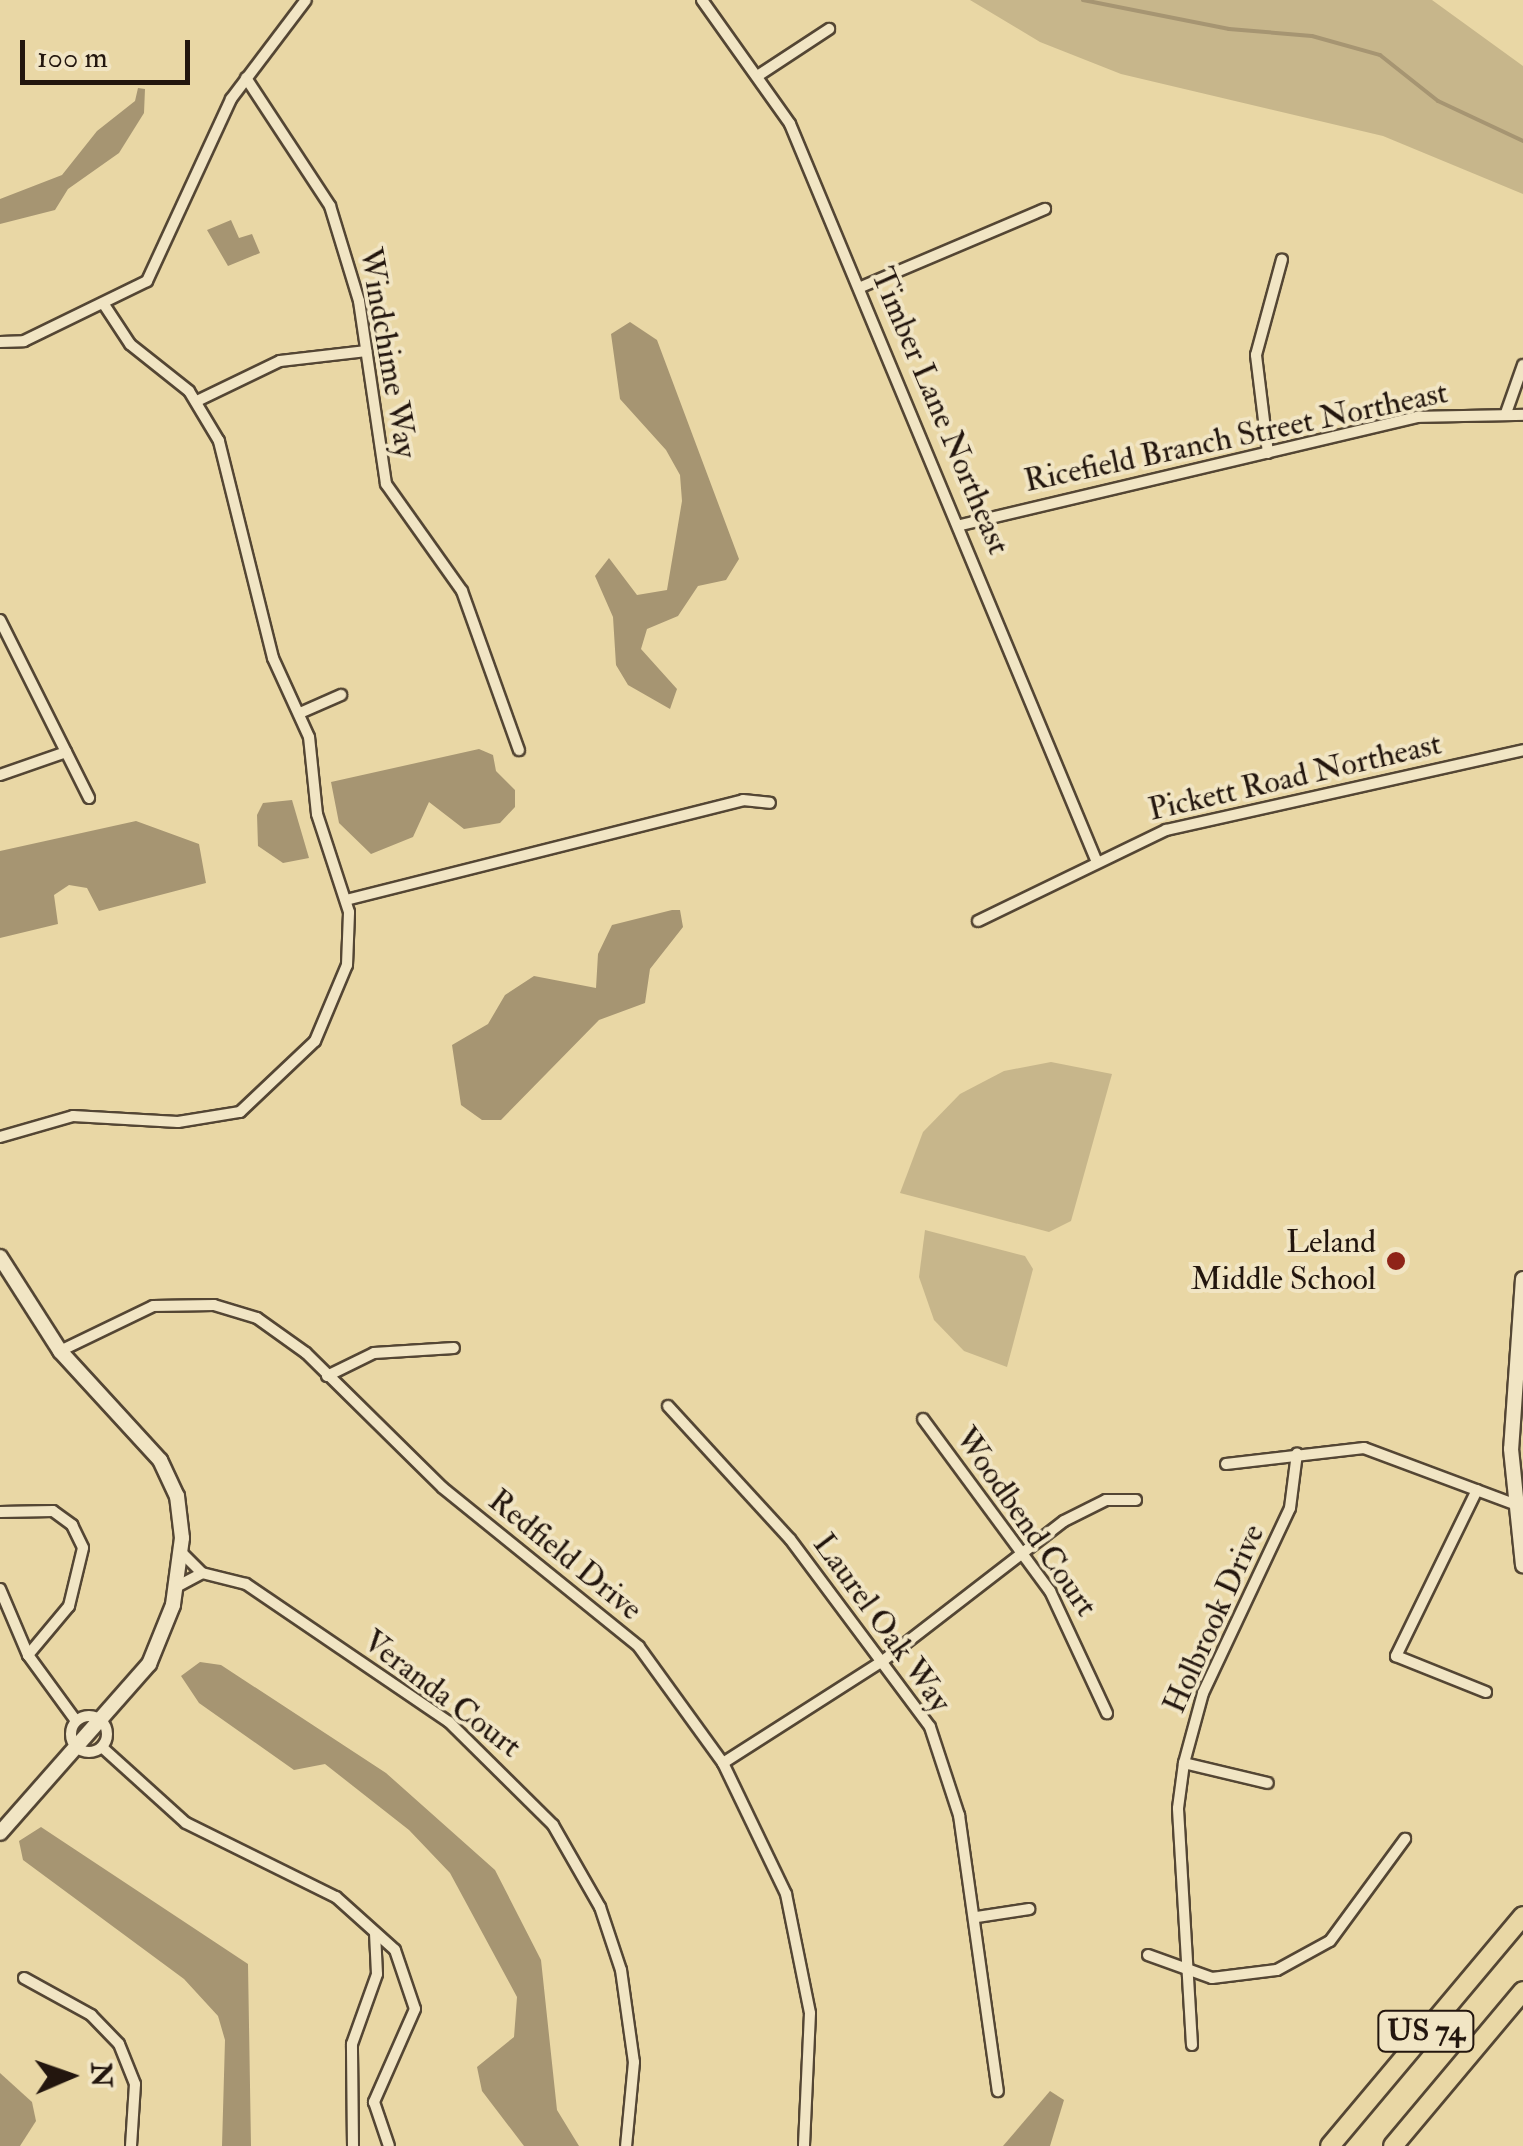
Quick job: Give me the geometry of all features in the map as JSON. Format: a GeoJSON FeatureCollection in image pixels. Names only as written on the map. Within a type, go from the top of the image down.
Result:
{"type":"FeatureCollection","features":[{"type":"Feature","properties":{"kind":"highway","name":"US 74"},"geometry":{"type":"LineString","coordinates":[[1330,2146],[1523,1916]]}},
{"type":"Feature","properties":{"kind":"highway","name":"US 74"},"geometry":{"type":"LineString","coordinates":[[1393,2146],[1523,1991]]}},
{"type":"Feature","properties":{"kind":"street"},"geometry":{"type":"LineString","coordinates":[[0,342],[24,340],[147,280],[246,78],[306,0]]}},
{"type":"Feature","properties":{"kind":"street","name":"Timber Lane Northeast"},"geometry":{"type":"LineString","coordinates":[[702,0],[759,74],[790,124],[961,525],[1096,860]]}},
{"type":"Feature","properties":{"kind":"street"},"geometry":{"type":"LineString","coordinates":[[759,74],[829,29]]}},
{"type":"Feature","properties":{"kind":"street","name":"Windchime Way"},"geometry":{"type":"LineString","coordinates":[[246,78],[330,206],[354,277],[386,484],[407,524],[462,591],[519,750]]}},
{"type":"Feature","properties":{"kind":"street"},"geometry":{"type":"LineString","coordinates":[[860,287],[1044,210]]}},
{"type":"Feature","properties":{"kind":"street"},"geometry":{"type":"LineString","coordinates":[[1268,452],[1256,356],[1282,259]]}},
{"type":"Feature","properties":{"kind":"street"},"geometry":{"type":"LineString","coordinates":[[0,1137],[72,1116],[193,1121],[249,1108],[307,1052],[332,1013],[348,965],[346,900],[320,826],[300,713],[266,635],[223,453],[197,402],[130,344],[103,303]]}},
{"type":"Feature","properties":{"kind":"street"},"geometry":{"type":"LineString","coordinates":[[197,402],[280,361],[366,351]]}},
{"type":"Feature","properties":{"kind":"street"},"geometry":{"type":"LineString","coordinates":[[1506,413],[1523,365]]}},
{"type":"Feature","properties":{"kind":"street","name":"Ricefield Branch Street Northeast"},"geometry":{"type":"LineString","coordinates":[[961,525],[1417,416],[1523,414]]}},
{"type":"Feature","properties":{"kind":"street"},"geometry":{"type":"LineString","coordinates":[[0,620],[89,798]]}},
{"type":"Feature","properties":{"kind":"street"},"geometry":{"type":"LineString","coordinates":[[300,713],[341,695]]}},
{"type":"Feature","properties":{"kind":"street","name":"Pickett Road Northeast"},"geometry":{"type":"LineString","coordinates":[[978,922],[1096,860],[1210,816],[1523,750]]}},
{"type":"Feature","properties":{"kind":"street"},"geometry":{"type":"LineString","coordinates":[[0,774],[66,752]]}},
{"type":"Feature","properties":{"kind":"street"},"geometry":{"type":"LineString","coordinates":[[346,900],[743,800],[770,803]]}},
{"type":"Feature","properties":{"kind":"street"},"geometry":{"type":"LineString","coordinates":[[0,1257],[60,1350],[160,1460],[180,1510],[182,1553],[178,1586],[149,1664],[0,1833]]}},
{"type":"Feature","properties":{"kind":"street"},"geometry":{"type":"LineString","coordinates":[[1523,1279],[1511,1418],[1523,1564]]}},
{"type":"Feature","properties":{"kind":"street","name":"Redfield Drive"},"geometry":{"type":"LineString","coordinates":[[60,1350],[129,1313],[197,1304],[270,1326],[443,1488],[622,1630],[723,1762],[768,1847],[799,1938],[812,2041],[804,2146]]}},
{"type":"Feature","properties":{"kind":"street"},"geometry":{"type":"LineString","coordinates":[[327,1376],[374,1353],[454,1348]]}},
{"type":"Feature","properties":{"kind":"street","name":"Laurel Oak Way"},"geometry":{"type":"LineString","coordinates":[[668,1406],[760,1504],[884,1660],[946,1765],[977,1917],[998,2091]]}},
{"type":"Feature","properties":{"kind":"street","name":"Woodbend Court"},"geometry":{"type":"LineString","coordinates":[[923,1419],[1022,1551],[1075,1634],[1107,1712]]}},
{"type":"Feature","properties":{"kind":"street"},"geometry":{"type":"LineString","coordinates":[[1226,1464],[1297,1452],[1390,1453],[1519,1506]]}},
{"type":"Feature","properties":{"kind":"street","name":"Holbrook Drive"},"geometry":{"type":"LineString","coordinates":[[1192,2045],[1192,1974],[1178,1808],[1184,1763],[1202,1693],[1290,1508],[1297,1452]]}},
{"type":"Feature","properties":{"kind":"street"},"geometry":{"type":"LineString","coordinates":[[1478,1490],[1396,1656],[1486,1692]]}},
{"type":"Feature","properties":{"kind":"street"},"geometry":{"type":"LineString","coordinates":[[723,1762],[884,1660],[1022,1551],[1094,1504],[1136,1500]]}},
{"type":"Feature","properties":{"kind":"street"},"geometry":{"type":"LineString","coordinates":[[0,1512],[53,1510],[72,1525],[83,1548],[69,1606],[28,1655]]}},
{"type":"Feature","properties":{"kind":"street","name":"Veranda Court"},"geometry":{"type":"LineString","coordinates":[[182,1553],[202,1573],[246,1584],[448,1722],[554,1824],[590,1884],[621,1970],[634,2062],[626,2146]]}},
{"type":"Feature","properties":{"kind":"street"},"geometry":{"type":"LineString","coordinates":[[178,1586],[202,1573]]}},
{"type":"Feature","properties":{"kind":"street"},"geometry":{"type":"LineString","coordinates":[[0,1589],[28,1655],[74,1718],[78,1744]]}},
{"type":"Feature","properties":{"kind":"street"},"geometry":{"type":"LineString","coordinates":[[74,1718],[100,1724]]}},
{"type":"Feature","properties":{"kind":"street"},"geometry":{"type":"LineString","coordinates":[[100,1724],[104,1749]]}},
{"type":"Feature","properties":{"kind":"street"},"geometry":{"type":"LineString","coordinates":[[78,1744],[104,1749],[186,1823],[336,1897],[403,1963],[415,1999],[410,2027],[374,2102],[389,2146]]}},
{"type":"Feature","properties":{"kind":"street"},"geometry":{"type":"LineString","coordinates":[[1184,1763],[1268,1783]]}},
{"type":"Feature","properties":{"kind":"street"},"geometry":{"type":"LineString","coordinates":[[1148,1955],[1192,1974],[1248,1976],[1304,1958],[1360,1906],[1405,1839]]}},
{"type":"Feature","properties":{"kind":"street"},"geometry":{"type":"LineString","coordinates":[[977,1917],[1029,1908]]}},
{"type":"Feature","properties":{"kind":"street"},"geometry":{"type":"LineString","coordinates":[[353,2146],[352,2044],[378,1974],[375,1932]]}},
{"type":"Feature","properties":{"kind":"street"},"geometry":{"type":"LineString","coordinates":[[24,1978],[92,2015],[119,2044],[135,2084],[130,2146]]}},
{"type":"Feature","properties":{"kind":"shaded area"},"geometry":{"type":"Polygon","coordinates":[[[970,0],[1432,0],[1523,66],[1523,194],[1383,136],[1121,74],[1040,42],[970,0]]]}},
{"type":"Feature","properties":{"kind":"shaded area"},"geometry":{"type":"Polygon","coordinates":[[[138,88],[145,89],[144,113],[119,153],[68,189],[55,210],[0,224],[0,199],[62,175],[97,131],[135,101],[138,88]]]}},
{"type":"Feature","properties":{"kind":"shaded area"},"geometry":{"type":"Polygon","coordinates":[[[231,220],[239,238],[252,234],[260,253],[228,266],[207,230],[231,220]]]}},
{"type":"Feature","properties":{"kind":"shaded area"},"geometry":{"type":"Polygon","coordinates":[[[630,322],[657,340],[739,559],[726,580],[698,586],[678,616],[647,629],[641,649],[677,689],[670,709],[628,685],[616,665],[613,617],[595,576],[609,558],[637,595],[667,590],[682,501],[680,475],[666,450],[620,399],[611,334],[630,322]]]}},
{"type":"Feature","properties":{"kind":"shaded area"},"geometry":{"type":"Polygon","coordinates":[[[479,749],[493,755],[496,771],[515,790],[515,807],[500,823],[464,829],[429,802],[413,837],[371,854],[339,823],[331,782],[479,749]]]}},
{"type":"Feature","properties":{"kind":"shaded area"},"geometry":{"type":"Polygon","coordinates":[[[292,800],[309,858],[283,863],[258,846],[257,815],[263,803],[292,800]]]}},
{"type":"Feature","properties":{"kind":"shaded area"},"geometry":{"type":"Polygon","coordinates":[[[136,821],[199,844],[206,883],[99,911],[87,888],[69,885],[54,895],[58,924],[0,938],[0,851],[136,821]]]}},
{"type":"Feature","properties":{"kind":"shaded area"},"geometry":{"type":"Polygon","coordinates":[[[680,910],[683,927],[650,969],[645,1003],[599,1020],[501,1120],[482,1120],[461,1105],[452,1045],[488,1024],[505,995],[534,976],[596,988],[598,954],[612,925],[680,910]]]}},
{"type":"Feature","properties":{"kind":"shaded area"},"geometry":{"type":"Polygon","coordinates":[[[1051,1062],[1112,1074],[1071,1221],[1049,1232],[900,1193],[923,1132],[960,1094],[1004,1071],[1051,1062]]]}},
{"type":"Feature","properties":{"kind":"shaded area"},"geometry":{"type":"Polygon","coordinates":[[[925,1230],[1025,1256],[1033,1269],[1007,1367],[964,1351],[934,1320],[919,1277],[925,1230]]]}},
{"type":"Feature","properties":{"kind":"shaded area"},"geometry":{"type":"Polygon","coordinates":[[[200,1662],[221,1665],[386,1773],[495,1870],[541,1960],[557,2110],[579,2146],[524,2146],[482,2091],[477,2067],[514,2037],[517,1997],[450,1873],[409,1830],[325,1764],[294,1770],[199,1703],[181,1676],[200,1662]]]}},
{"type":"Feature","properties":{"kind":"shaded area"},"geometry":{"type":"Polygon","coordinates":[[[41,1827],[248,1964],[251,2146],[222,2146],[225,2040],[218,2016],[184,1979],[23,1860],[19,1841],[41,1827]]]}},
{"type":"Feature","properties":{"kind":"shaded area"},"geometry":{"type":"Polygon","coordinates":[[[0,2073],[32,2102],[36,2121],[20,2146],[0,2146],[0,2073]]]}},
{"type":"Feature","properties":{"kind":"shaded area"},"geometry":{"type":"Polygon","coordinates":[[[1050,2091],[1064,2100],[1050,2146],[1003,2146],[1050,2091]]]}},
{"type":"Feature","properties":{"kind":"waterway"},"geometry":{"type":"LineString","coordinates":[[1083,0],[1229,29],[1312,36],[1380,55],[1438,101],[1523,141]]}},
{"type":"Feature","properties":{"kind":"place","name":"Leland Middle School"},"geometry":{"type":"Point","coordinates":[1396,1261]}}]}
